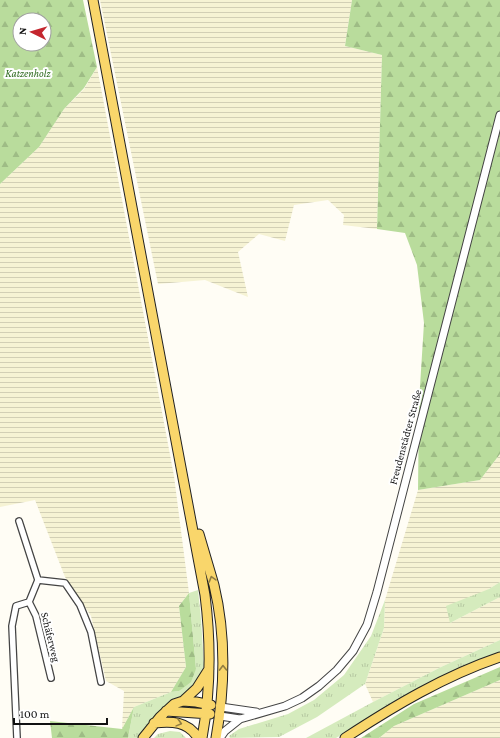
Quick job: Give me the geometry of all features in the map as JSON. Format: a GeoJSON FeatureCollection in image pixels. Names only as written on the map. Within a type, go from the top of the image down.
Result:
{"type":"FeatureCollection","features":[{"type":"Feature","properties":{"kind":"main road"},"geometry":{"type":"LineString","coordinates":[[93,0],[205,595],[208,621],[210,668],[207,709],[202,738]]}},
{"type":"Feature","properties":{"kind":"main road"},"geometry":{"type":"LineString","coordinates":[[188,499],[214,585],[223,648],[223,676],[216,738]]}},
{"type":"Feature","properties":{"kind":"main road"},"geometry":{"type":"LineString","coordinates":[[345,738],[414,695],[441,682],[500,658]]}},
{"type":"Feature","properties":{"kind":"main road"},"geometry":{"type":"LineString","coordinates":[[143,738],[154,723],[166,711],[174,704],[183,701],[197,688],[210,668]]}},
{"type":"Feature","properties":{"kind":"main road"},"geometry":{"type":"LineString","coordinates":[[183,701],[207,709],[220,711]]}},
{"type":"Feature","properties":{"kind":"main road"},"geometry":{"type":"LineString","coordinates":[[166,711],[207,709]]}},
{"type":"Feature","properties":{"kind":"main road"},"geometry":{"type":"LineString","coordinates":[[154,723],[175,722],[184,724],[192,730],[198,738]]}},
{"type":"Feature","properties":{"kind":"street","name":"Freudenstädter Straße"},"geometry":{"type":"LineString","coordinates":[[220,711],[240,719],[285,706],[302,698],[320,686],[337,670],[353,651],[367,625],[377,592],[500,115]]}},
{"type":"Feature","properties":{"kind":"street"},"geometry":{"type":"LineString","coordinates":[[17,738],[12,626],[16,606],[29,602],[38,580],[19,521]]}},
{"type":"Feature","properties":{"kind":"street"},"geometry":{"type":"LineString","coordinates":[[38,580],[65,583],[80,604],[91,632],[101,682]]}},
{"type":"Feature","properties":{"kind":"street","name":"Schäferweg"},"geometry":{"type":"LineString","coordinates":[[29,602],[36,616],[51,678]]}},
{"type":"Feature","properties":{"kind":"street","name":"Freudenstädter Straße"},"geometry":{"type":"LineString","coordinates":[[220,711],[260,713]]}},
{"type":"Feature","properties":{"kind":"street"},"geometry":{"type":"LineString","coordinates":[[220,738],[225,731],[240,719]]}},
{"type":"Feature","properties":{"kind":"shaded area"},"geometry":{"type":"Polygon","coordinates":[[[100,0],[352,0],[345,46],[382,55],[377,229],[343,225],[344,215],[328,200],[294,205],[285,241],[259,234],[238,252],[248,297],[205,280],[158,284],[100,0]]]}},
{"type":"Feature","properties":{"kind":"shaded area"},"geometry":{"type":"Polygon","coordinates":[[[97,67],[174,476],[189,593],[179,606],[186,667],[171,692],[134,707],[122,729],[124,691],[106,681],[91,616],[65,577],[35,500],[0,507],[0,184],[39,147],[64,109],[84,89],[97,67]]]}},
{"type":"Feature","properties":{"kind":"shaded area"},"geometry":{"type":"Polygon","coordinates":[[[500,454],[500,582],[489,589],[450,623],[500,597],[500,640],[441,667],[373,702],[365,684],[384,628],[385,600],[418,490],[480,480],[500,454]]]}},
{"type":"Feature","properties":{"kind":"shaded area"},"geometry":{"type":"Polygon","coordinates":[[[500,680],[500,738],[379,738],[394,726],[500,680]]]}},
{"type":"Feature","properties":{"kind":"green space","name":"Katzenholz"},"geometry":{"type":"Polygon","coordinates":[[[0,0],[83,0],[97,67],[84,88],[64,109],[39,147],[0,184],[0,0]]]}},
{"type":"Feature","properties":{"kind":"green space"},"geometry":{"type":"Polygon","coordinates":[[[352,0],[500,0],[500,454],[480,480],[418,490],[419,402],[424,323],[417,265],[405,233],[377,229],[382,55],[345,46],[352,0]]]}},
{"type":"Feature","properties":{"kind":"green space"},"geometry":{"type":"Polygon","coordinates":[[[500,582],[500,597],[450,623],[446,606],[489,589],[500,582]]]}},
{"type":"Feature","properties":{"kind":"green space"},"geometry":{"type":"Polygon","coordinates":[[[198,590],[204,666],[198,680],[187,692],[174,701],[143,731],[138,738],[128,738],[134,707],[171,692],[179,691],[196,669],[189,593],[198,590]]]}},
{"type":"Feature","properties":{"kind":"green space"},"geometry":{"type":"Polygon","coordinates":[[[189,593],[196,669],[191,682],[179,691],[171,692],[186,667],[179,606],[189,593]]]}},
{"type":"Feature","properties":{"kind":"green space"},"geometry":{"type":"Polygon","coordinates":[[[385,600],[384,628],[365,684],[317,717],[279,737],[230,738],[229,736],[239,729],[288,714],[314,700],[344,675],[371,636],[385,600]]]}},
{"type":"Feature","properties":{"kind":"green space"},"geometry":{"type":"Polygon","coordinates":[[[500,640],[500,655],[430,683],[336,738],[306,738],[441,667],[500,640]]]}},
{"type":"Feature","properties":{"kind":"green space"},"geometry":{"type":"Polygon","coordinates":[[[500,667],[500,680],[394,726],[379,738],[361,738],[414,704],[500,667]]]}},
{"type":"Feature","properties":{"kind":"green space"},"geometry":{"type":"Polygon","coordinates":[[[134,707],[128,738],[52,738],[50,721],[122,729],[134,707]]]}},
{"type":"Feature","properties":{"kind":"green space"},"geometry":{"type":"Polygon","coordinates":[[[170,731],[180,732],[186,738],[154,738],[158,734],[170,731]]]}}]}
